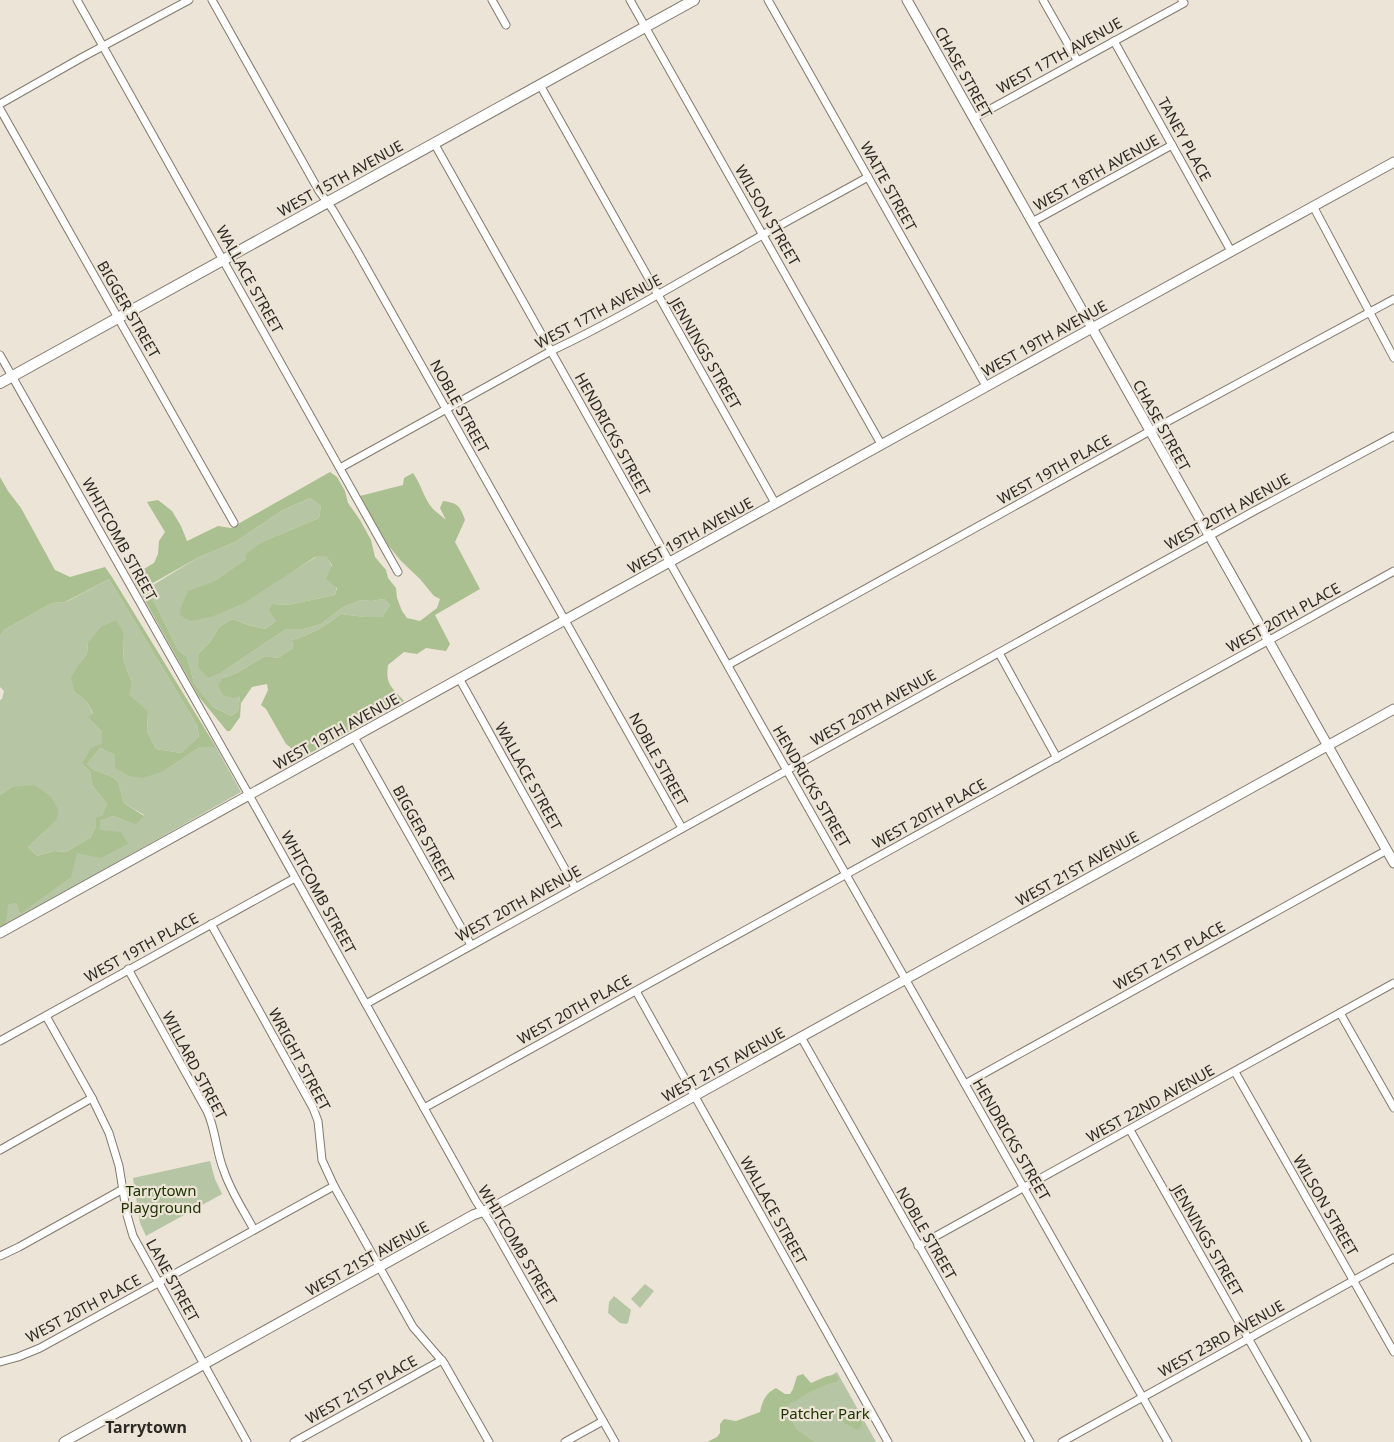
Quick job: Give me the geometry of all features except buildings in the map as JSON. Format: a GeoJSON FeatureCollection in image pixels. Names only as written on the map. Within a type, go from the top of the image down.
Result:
{"type":"FeatureCollection","features":[{"type":"Feature","properties":{"kind":"main road","name":"WEST 15TH AVENUE"},"geometry":{"type":"LineString","coordinates":[[0,383],[694,0]]}},
{"type":"Feature","properties":{"kind":"street","name":"WALLACE STREET"},"geometry":{"type":"LineString","coordinates":[[77,0],[398,572]]}},
{"type":"Feature","properties":{"kind":"street"},"geometry":{"type":"LineString","coordinates":[[0,104],[189,0]]}},
{"type":"Feature","properties":{"kind":"street","name":"NOBLE STREET"},"geometry":{"type":"LineString","coordinates":[[212,0],[319,191],[334,210],[682,828]]}},
{"type":"Feature","properties":{"kind":"street"},"geometry":{"type":"LineString","coordinates":[[492,0],[506,25]]}},
{"type":"Feature","properties":{"kind":"street","name":"WILSON STREET"},"geometry":{"type":"LineString","coordinates":[[630,0],[881,444]]}},
{"type":"Feature","properties":{"kind":"street","name":"WAITE STREET"},"geometry":{"type":"LineString","coordinates":[[768,0],[986,386]]}},
{"type":"Feature","properties":{"kind":"street","name":"CHASE STREET"},"geometry":{"type":"LineString","coordinates":[[907,0],[1394,863]]}},
{"type":"Feature","properties":{"kind":"street"},"geometry":{"type":"LineString","coordinates":[[1043,0],[1077,60]]}},
{"type":"Feature","properties":{"kind":"street","name":"WEST 17TH AVENUE"},"geometry":{"type":"LineString","coordinates":[[974,118],[1183,1]]}},
{"type":"Feature","properties":{"kind":"street","name":"TANEY PLACE"},"geometry":{"type":"LineString","coordinates":[[1114,41],[1231,251]]}},
{"type":"Feature","properties":{"kind":"street","name":"JENNINGS STREET"},"geometry":{"type":"LineString","coordinates":[[540,85],[776,503]]}},
{"type":"Feature","properties":{"kind":"street","name":"BIGGER STREET"},"geometry":{"type":"LineString","coordinates":[[0,109],[234,523]]}},
{"type":"Feature","properties":{"kind":"street","name":"HENDRICKS STREET"},"geometry":{"type":"LineString","coordinates":[[434,143],[1168,1442]]}},
{"type":"Feature","properties":{"kind":"street","name":"WEST 18TH AVENUE"},"geometry":{"type":"LineString","coordinates":[[1032,222],[1172,145]]}},
{"type":"Feature","properties":{"kind":"street","name":"WEST 19TH AVENUE"},"geometry":{"type":"LineString","coordinates":[[0,932],[1394,162]]}},
{"type":"Feature","properties":{"kind":"street","name":"WEST 17TH AVENUE"},"geometry":{"type":"LineString","coordinates":[[340,468],[551,351],[591,332],[658,295],[868,176]]}},
{"type":"Feature","properties":{"kind":"street"},"geometry":{"type":"LineString","coordinates":[[1313,206],[1394,358]]}},
{"type":"Feature","properties":{"kind":"street","name":"WEST 19TH PLACE"},"geometry":{"type":"LineString","coordinates":[[728,665],[1150,431],[1394,299]]}},
{"type":"Feature","properties":{"kind":"street","name":"WHITCOMB STREET"},"geometry":{"type":"LineString","coordinates":[[0,355],[476,1201],[490,1222],[615,1442]]}},
{"type":"Feature","properties":{"kind":"street","name":"WEST 20TH AVENUE"},"geometry":{"type":"LineString","coordinates":[[366,1004],[1209,536],[1394,436]]}},
{"type":"Feature","properties":{"kind":"street","name":"WEST 20TH PLACE"},"geometry":{"type":"LineString","coordinates":[[424,1108],[1394,571]]}},
{"type":"Feature","properties":{"kind":"street"},"geometry":{"type":"LineString","coordinates":[[999,653],[1057,758]]}},
{"type":"Feature","properties":{"kind":"street","name":"WALLACE STREET"},"geometry":{"type":"LineString","coordinates":[[459,678],[576,887]]}},
{"type":"Feature","properties":{"kind":"street","name":"WEST 21ST AVENUE"},"geometry":{"type":"LineString","coordinates":[[64,1442],[473,1215],[510,1198],[1394,709]]}},
{"type":"Feature","properties":{"kind":"street","name":"BIGGER STREET"},"geometry":{"type":"LineString","coordinates":[[354,737],[471,945]]}},
{"type":"Feature","properties":{"kind":"street","name":"WEST 21ST PLACE"},"geometry":{"type":"LineString","coordinates":[[965,1084],[1387,850]]}},
{"type":"Feature","properties":{"kind":"street","name":"WEST 19TH PLACE"},"geometry":{"type":"LineString","coordinates":[[0,1041],[295,878]]}},
{"type":"Feature","properties":{"kind":"street","name":"WRIGHT STREET"},"geometry":{"type":"LineString","coordinates":[[211,924],[313,1108],[318,1121],[322,1160],[334,1186],[416,1331],[442,1360],[489,1442]]}},
{"type":"Feature","properties":{"kind":"street","name":"WILLARD STREET"},"geometry":{"type":"LineString","coordinates":[[128,969],[207,1111],[224,1171],[254,1230]]}},
{"type":"Feature","properties":{"kind":"street","name":"WEST 22ND AVENUE"},"geometry":{"type":"LineString","coordinates":[[918,1246],[1394,983]]}},
{"type":"Feature","properties":{"kind":"street","name":"WALLACE STREET"},"geometry":{"type":"LineString","coordinates":[[636,991],[888,1442]]}},
{"type":"Feature","properties":{"kind":"street"},"geometry":{"type":"LineString","coordinates":[[1340,1013],[1394,1108]]}},
{"type":"Feature","properties":{"kind":"street","name":"LANE STREET"},"geometry":{"type":"LineString","coordinates":[[46,1016],[106,1125],[119,1166],[130,1230],[247,1442]]}},
{"type":"Feature","properties":{"kind":"street","name":"NOBLE STREET"},"geometry":{"type":"LineString","coordinates":[[800,1037],[1030,1442]]}},
{"type":"Feature","properties":{"kind":"street","name":"WILSON STREET"},"geometry":{"type":"LineString","coordinates":[[1235,1072],[1394,1352]]}},
{"type":"Feature","properties":{"kind":"street"},"geometry":{"type":"LineString","coordinates":[[0,1150],[92,1098]]}},
{"type":"Feature","properties":{"kind":"street","name":"JENNINGS STREET"},"geometry":{"type":"LineString","coordinates":[[1130,1130],[1307,1442]]}},
{"type":"Feature","properties":{"kind":"street","name":"WEST 20TH PLACE"},"geometry":{"type":"LineString","coordinates":[[0,1362],[40,1348],[334,1186]]}},
{"type":"Feature","properties":{"kind":"street"},"geometry":{"type":"LineString","coordinates":[[0,1256],[123,1189]]}},
{"type":"Feature","properties":{"kind":"street","name":"WEST 23RD AVENUE"},"geometry":{"type":"LineString","coordinates":[[1062,1442],[1394,1258]]}},
{"type":"Feature","properties":{"kind":"street","name":"WEST 21ST PLACE"},"geometry":{"type":"LineString","coordinates":[[294,1442],[442,1360]]}},
{"type":"Feature","properties":{"kind":"street"},"geometry":{"type":"LineString","coordinates":[[565,1442],[603,1421]]}},
{"type":"Feature","properties":{"kind":"green space"},"geometry":{"type":"Polygon","coordinates":[[[330,472],[337,477],[345,491],[348,503],[371,540],[375,557],[386,570],[388,578],[396,588],[397,598],[402,611],[407,618],[420,621],[437,608],[440,599],[434,596],[388,545],[360,496],[403,485],[404,478],[413,473],[430,505],[446,520],[440,508],[443,501],[455,504],[462,511],[465,520],[455,542],[480,589],[435,615],[450,644],[446,651],[426,648],[417,654],[404,652],[388,665],[389,681],[393,689],[404,701],[303,757],[286,744],[266,709],[261,705],[268,690],[267,684],[252,687],[241,703],[240,717],[230,731],[227,731],[199,697],[135,583],[137,573],[154,563],[158,554],[159,541],[165,532],[147,502],[158,500],[172,511],[187,541],[218,526],[231,528],[330,472]],[[310,498],[283,510],[235,542],[197,558],[146,587],[145,590],[156,605],[178,650],[187,657],[194,683],[213,707],[231,716],[238,711],[240,696],[233,698],[223,695],[218,685],[223,678],[237,673],[265,656],[278,658],[293,648],[292,640],[318,630],[341,614],[382,617],[390,605],[384,599],[361,600],[343,607],[321,624],[304,629],[286,629],[222,672],[208,678],[198,667],[199,653],[210,642],[219,627],[232,619],[265,629],[276,621],[269,610],[272,604],[288,605],[335,595],[337,588],[326,579],[332,565],[326,556],[315,557],[244,603],[211,617],[190,621],[180,615],[181,607],[188,591],[216,580],[246,559],[246,554],[262,542],[319,518],[321,506],[310,498]]]}},
{"type":"Feature","properties":{"kind":"green space"},"geometry":{"type":"Polygon","coordinates":[[[0,477],[21,508],[55,570],[70,577],[105,567],[216,747],[200,747],[164,771],[143,778],[129,776],[115,768],[115,755],[100,748],[87,764],[94,770],[113,777],[118,782],[124,803],[144,816],[136,825],[113,816],[100,821],[100,830],[121,832],[128,844],[101,858],[77,853],[71,877],[20,914],[16,903],[8,905],[6,925],[0,928],[0,795],[12,787],[34,785],[50,796],[58,809],[57,820],[28,847],[37,856],[54,851],[66,852],[90,838],[96,826],[96,817],[102,816],[107,804],[92,785],[90,771],[82,764],[91,748],[102,744],[102,732],[88,717],[93,713],[87,702],[75,692],[71,678],[87,654],[88,643],[101,627],[116,620],[124,634],[123,659],[132,683],[129,695],[148,711],[147,731],[156,749],[181,753],[199,737],[197,725],[109,579],[65,602],[52,603],[4,630],[0,636],[0,477]]]}},
{"type":"Feature","properties":{"kind":"green space"},"geometry":{"type":"Polygon","coordinates":[[[310,498],[321,506],[319,518],[262,542],[246,559],[216,580],[189,591],[283,577],[316,557],[326,555],[335,575],[335,595],[288,605],[272,604],[276,621],[265,629],[232,619],[219,627],[210,642],[199,653],[222,672],[286,629],[304,629],[321,624],[343,607],[361,600],[384,599],[390,605],[382,617],[341,614],[318,630],[292,640],[293,648],[278,658],[265,656],[237,673],[223,678],[240,696],[238,711],[231,716],[213,707],[194,683],[187,657],[178,650],[156,605],[145,590],[197,558],[235,542],[283,510],[310,498]]]}},
{"type":"Feature","properties":{"kind":"green space"},"geometry":{"type":"Polygon","coordinates":[[[109,579],[197,725],[199,738],[181,753],[156,749],[147,731],[148,711],[128,695],[132,683],[123,659],[124,634],[88,643],[87,654],[79,664],[75,692],[87,702],[93,714],[89,718],[102,732],[102,744],[82,764],[90,771],[92,785],[107,804],[102,817],[96,817],[96,826],[90,838],[66,852],[54,851],[37,856],[28,847],[57,820],[12,787],[0,795],[0,700],[4,691],[0,687],[0,636],[4,630],[52,603],[66,602],[109,579]]]}},
{"type":"Feature","properties":{"kind":"green space"},"geometry":{"type":"Polygon","coordinates":[[[200,747],[216,747],[241,792],[6,925],[7,905],[16,903],[20,914],[99,830],[100,821],[113,816],[136,825],[144,815],[124,803],[118,782],[113,777],[94,770],[87,764],[100,748],[115,755],[164,771],[200,747]]]}},
{"type":"Feature","properties":{"kind":"green space","name":"Tarrytown Playground"},"geometry":{"type":"Polygon","coordinates":[[[210,1161],[222,1194],[146,1236],[140,1223],[133,1178],[210,1161]]]}},
{"type":"Feature","properties":{"kind":"green space"},"geometry":{"type":"Polygon","coordinates":[[[645,1284],[654,1291],[640,1308],[631,1299],[645,1284]]]}},
{"type":"Feature","properties":{"kind":"green space"},"geometry":{"type":"Polygon","coordinates":[[[614,1296],[631,1310],[628,1323],[626,1324],[620,1323],[608,1313],[609,1302],[614,1296]]]}},
{"type":"Feature","properties":{"kind":"green space","name":"Patcher Park"},"geometry":{"type":"Polygon","coordinates":[[[837,1372],[876,1442],[712,1442],[837,1372]]]}},
{"type":"Feature","properties":{"kind":"green space"},"geometry":{"type":"Polygon","coordinates":[[[803,1374],[811,1383],[827,1376],[836,1375],[839,1378],[837,1382],[817,1389],[782,1410],[784,1417],[791,1419],[796,1429],[814,1442],[707,1442],[717,1437],[720,1433],[720,1424],[724,1419],[736,1421],[760,1412],[763,1401],[769,1393],[776,1388],[785,1394],[790,1394],[797,1376],[803,1374]]]}},
{"type":"Feature","properties":{"kind":"green space"},"geometry":{"type":"Polygon","coordinates":[[[848,1413],[857,1414],[861,1418],[862,1426],[858,1430],[841,1420],[841,1416],[848,1413]]]}},
{"type":"Feature","properties":{"kind":"district","name":"Tarrytown"},"geometry":{"type":"Point","coordinates":[146,1427]}}]}
